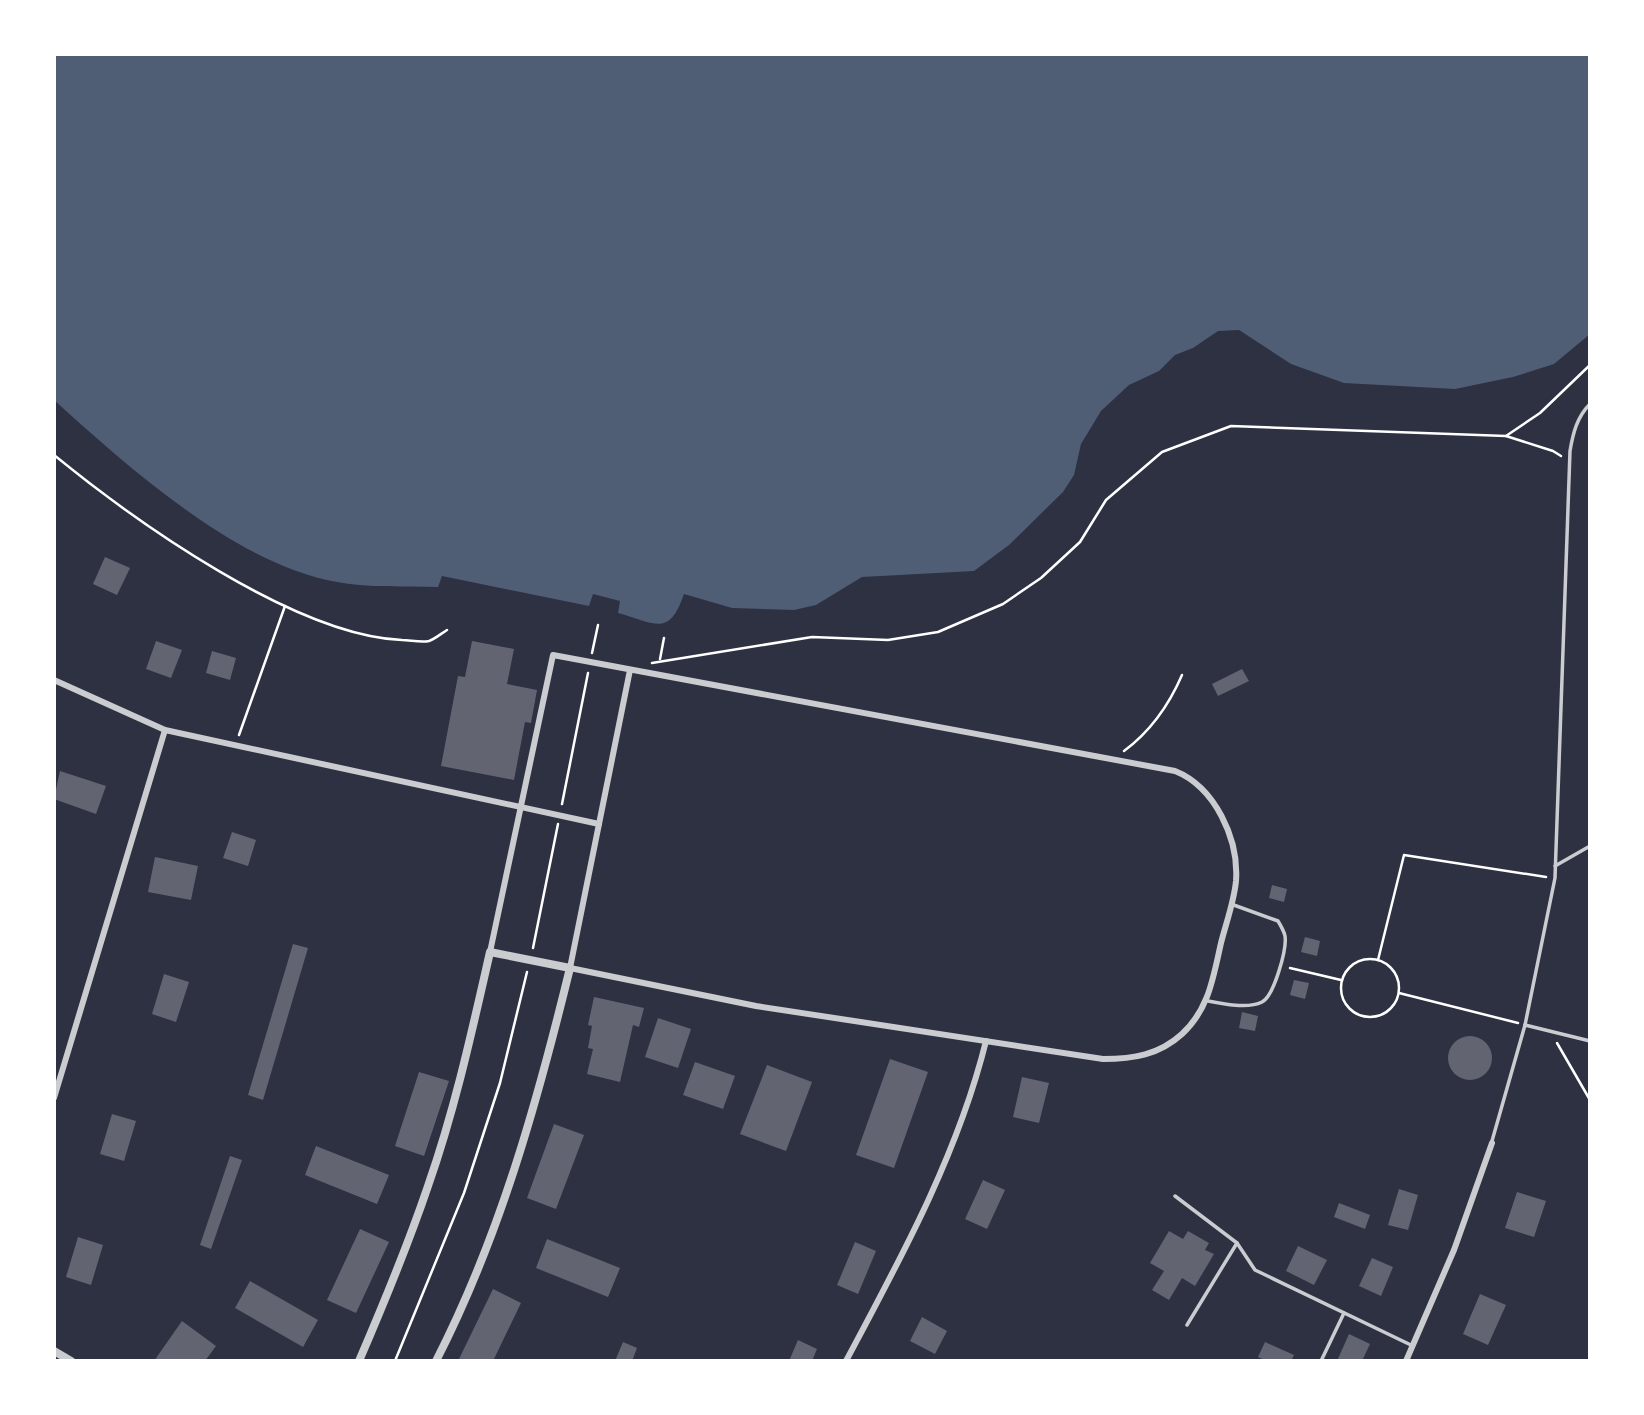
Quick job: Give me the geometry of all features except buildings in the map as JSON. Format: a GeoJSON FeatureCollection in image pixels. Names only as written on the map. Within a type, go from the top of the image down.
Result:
{"type":"FeatureCollection","features":[{"type":"Feature","properties":{"kind":"street"},"geometry":{"type":"LineString","coordinates":[[359,1361],[393,1283],[429,1185],[463,1069],[553,655],[1175,771],[1190,777],[1216,806],[1230,835],[1236,881],[1208,1001],[1182,1034],[1166,1046],[1148,1055],[1126,1059],[1103,1059],[756,1006],[490,952]]}},
{"type":"Feature","properties":{"kind":"street"},"geometry":{"type":"LineString","coordinates":[[436,1361],[464,1302],[518,1163],[570,968],[633,670]]}},
{"type":"Feature","properties":{"kind":"street"},"geometry":{"type":"LineString","coordinates":[[54,680],[165,730],[599,824]]}},
{"type":"Feature","properties":{"kind":"street"},"geometry":{"type":"LineString","coordinates":[[54,1098],[165,730]]}},
{"type":"Feature","properties":{"kind":"street"},"geometry":{"type":"LineString","coordinates":[[846,1361],[884,1290],[960,1131],[986,1041]]}},
{"type":"Feature","properties":{"kind":"street"},"geometry":{"type":"LineString","coordinates":[[1406,1361],[1454,1250],[1492,1143]]}},
{"type":"Feature","properties":{"kind":"street"},"geometry":{"type":"LineString","coordinates":[[54,1351],[71,1361]]}},
{"type":"Feature","properties":{"kind":"lane"},"geometry":{"type":"LineString","coordinates":[[1492,1143],[1525,1025],[1555,878],[1570,463],[1574,430],[1582,412],[1590,404]]}},
{"type":"Feature","properties":{"kind":"lane"},"geometry":{"type":"LineString","coordinates":[[1555,866],[1590,846]]}},
{"type":"Feature","properties":{"kind":"lane"},"geometry":{"type":"LineString","coordinates":[[1208,1001],[1256,1004],[1265,1001],[1272,992],[1280,966],[1286,937],[1278,921],[1230,904]]}},
{"type":"Feature","properties":{"kind":"lane"},"geometry":{"type":"LineString","coordinates":[[1525,1025],[1590,1041]]}},
{"type":"Feature","properties":{"kind":"lane"},"geometry":{"type":"LineString","coordinates":[[1175,1196],[1237,1243],[1255,1270],[1413,1346]]}},
{"type":"Feature","properties":{"kind":"lane"},"geometry":{"type":"LineString","coordinates":[[1187,1325],[1237,1243]]}},
{"type":"Feature","properties":{"kind":"lane"},"geometry":{"type":"LineString","coordinates":[[1321,1361],[1344,1313]]}},
{"type":"Feature","properties":{"kind":"path"},"geometry":{"type":"LineString","coordinates":[[1506,436],[1541,413],[1590,365]]}},
{"type":"Feature","properties":{"kind":"path"},"geometry":{"type":"LineString","coordinates":[[633,670],[660,659],[813,637],[888,640],[938,632],[1003,604],[1041,578],[1080,542],[1106,500],[1161,452],[1231,426],[1506,436],[1553,451],[1570,463]]}},
{"type":"Feature","properties":{"kind":"path"},"geometry":{"type":"LineString","coordinates":[[54,455],[117,505],[222,572],[285,606],[343,628],[386,639],[429,641],[447,630]]}},
{"type":"Feature","properties":{"kind":"path"},"geometry":{"type":"LineString","coordinates":[[236,745],[285,606]]}},
{"type":"Feature","properties":{"kind":"path"},"geometry":{"type":"LineString","coordinates":[[396,1361],[464,1193],[500,1083],[530,961],[598,625]]}},
{"type":"Feature","properties":{"kind":"path"},"geometry":{"type":"LineString","coordinates":[[660,659],[664,638]]}},
{"type":"Feature","properties":{"kind":"path"},"geometry":{"type":"LineString","coordinates":[[1113,760],[1140,739],[1171,701],[1182,675]]}},
{"type":"Feature","properties":{"kind":"path"},"geometry":{"type":"LineString","coordinates":[[1378,960],[1404,855],[1555,878]]}},
{"type":"Feature","properties":{"kind":"path"},"geometry":{"type":"LineString","coordinates":[[1378,960],[1397,976],[1399,993],[1390,1009],[1373,1017],[1364,1016],[1348,1007],[1343,999],[1342,980],[1351,965],[1359,961],[1378,960]]}},
{"type":"Feature","properties":{"kind":"path"},"geometry":{"type":"LineString","coordinates":[[1280,966],[1342,980]]}},
{"type":"Feature","properties":{"kind":"path"},"geometry":{"type":"LineString","coordinates":[[1399,993],[1525,1025]]}},
{"type":"Feature","properties":{"kind":"path"},"geometry":{"type":"LineString","coordinates":[[1550,1031],[1590,1100]]}},
{"type":"Feature","properties":{"kind":"water"},"geometry":{"type":"Polygon","coordinates":[[[54,54],[1590,54],[1590,334],[1554,364],[1513,377],[1455,389],[1344,383],[1291,364],[1239,330],[1218,331],[1193,348],[1175,355],[1159,371],[1129,385],[1101,411],[1081,444],[1074,475],[1063,492],[1009,545],[974,571],[862,577],[816,605],[794,610],[732,608],[684,594],[673,617],[659,624],[618,613],[620,601],[593,594],[589,606],[442,576],[438,587],[375,586],[337,582],[299,572],[261,556],[223,535],[150,483],[54,400],[54,54]]]}}]}
